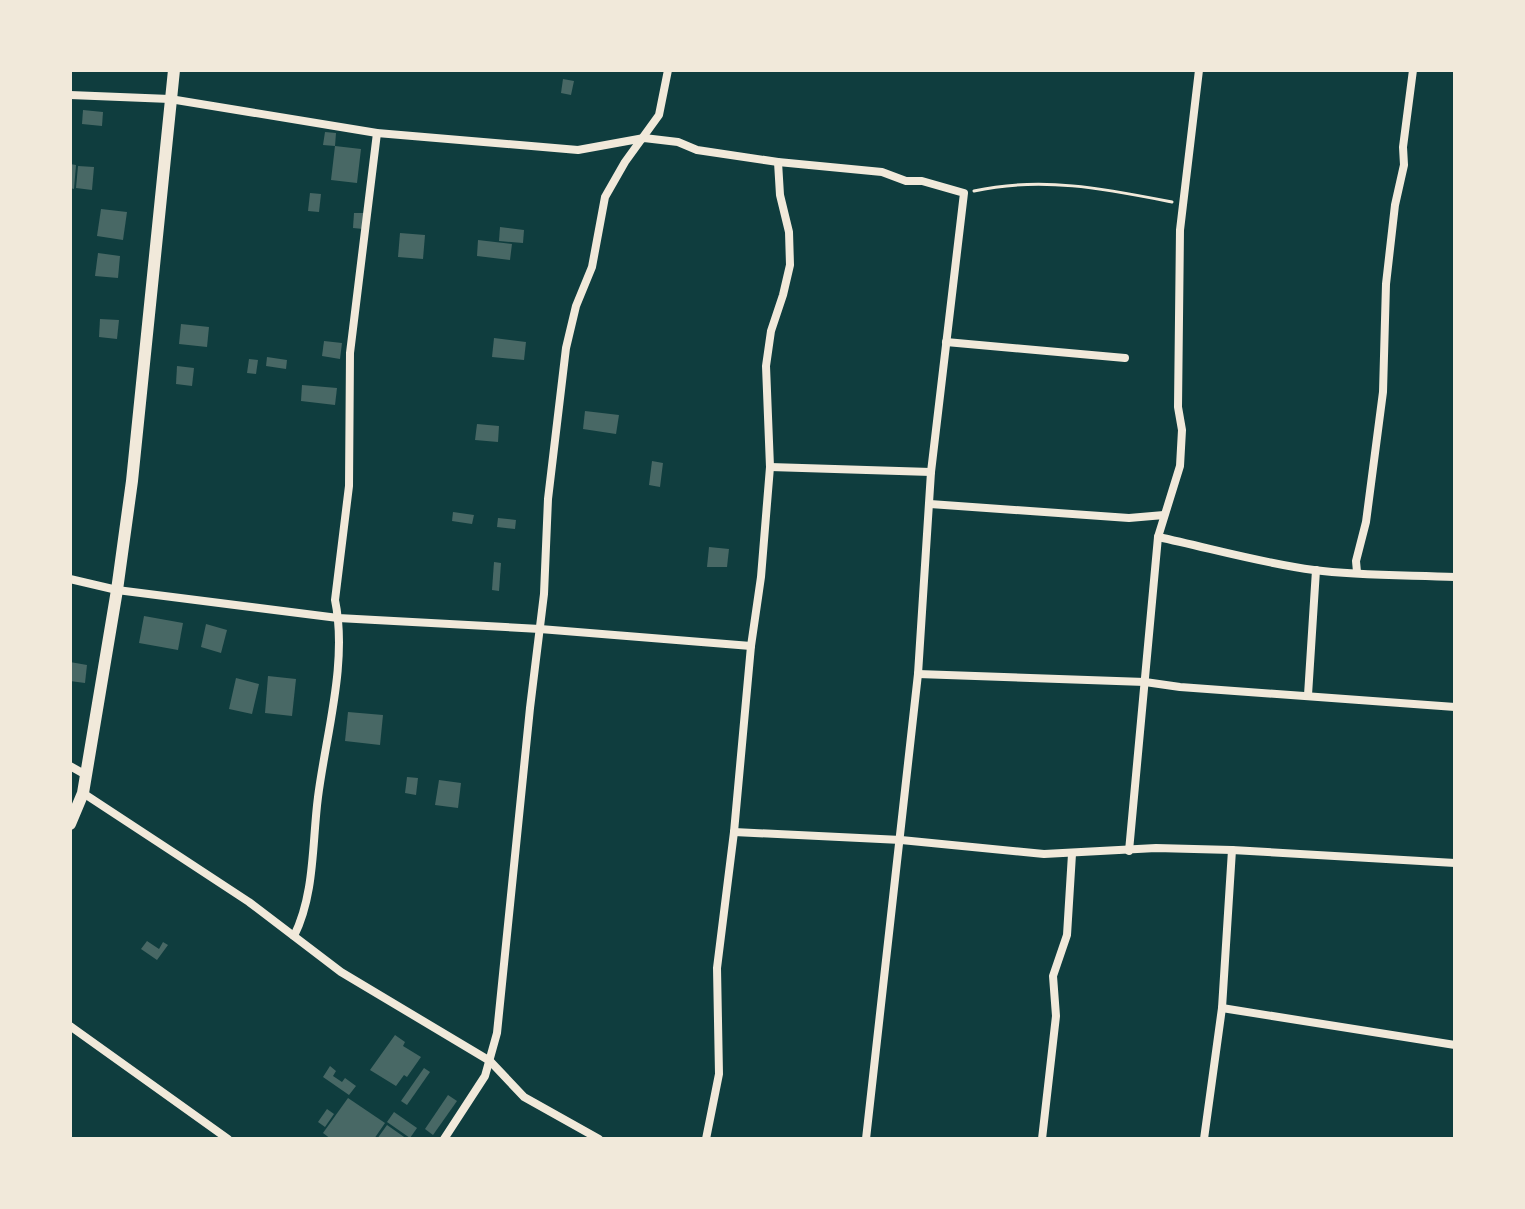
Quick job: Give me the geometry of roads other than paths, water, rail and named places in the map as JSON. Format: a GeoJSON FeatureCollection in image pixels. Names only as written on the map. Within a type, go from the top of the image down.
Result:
{"type":"FeatureCollection","features":[{"type":"Feature","properties":{"kind":"street"},"geometry":{"type":"LineString","coordinates":[[70,824],[83,793],[117,590],[141,407],[174,70]]}},
{"type":"Feature","properties":{"kind":"street"},"geometry":{"type":"LineString","coordinates":[[444,1139],[474,1095],[490,1061],[497,1033],[545,582],[548,499],[570,328],[592,267],[605,197],[625,162],[659,115],[668,70]]}},
{"type":"Feature","properties":{"kind":"street"},"geometry":{"type":"LineString","coordinates":[[1129,851],[1158,537],[1180,466],[1180,230],[1199,70]]}},
{"type":"Feature","properties":{"kind":"street"},"geometry":{"type":"LineString","coordinates":[[1357,572],[1356,561],[1366,522],[1383,392],[1386,284],[1395,205],[1404,165],[1403,147],[1413,70]]}},
{"type":"Feature","properties":{"kind":"street"},"geometry":{"type":"LineString","coordinates":[[70,95],[170,99],[377,133],[578,150],[644,138],[678,142],[697,150],[778,162],[882,172],[906,181],[922,181],[964,193],[931,472],[918,674],[866,1139]]}},
{"type":"Feature","properties":{"kind":"street"},"geometry":{"type":"LineString","coordinates":[[294,936],[307,899],[337,667],[338,618],[335,600],[349,486],[350,353],[377,133]]}},
{"type":"Feature","properties":{"kind":"street"},"geometry":{"type":"LineString","coordinates":[[706,1139],[719,1074],[717,968],[761,577],[770,467],[766,366],[771,331],[790,265],[789,232],[780,195],[778,162]]}},
{"type":"Feature","properties":{"kind":"street"},"geometry":{"type":"LineString","coordinates":[[946,342],[1125,358]]}},
{"type":"Feature","properties":{"kind":"street"},"geometry":{"type":"LineString","coordinates":[[770,467],[931,472]]}},
{"type":"Feature","properties":{"kind":"street"},"geometry":{"type":"LineString","coordinates":[[930,504],[1129,518],[1164,515]]}},
{"type":"Feature","properties":{"kind":"street"},"geometry":{"type":"LineString","coordinates":[[1158,537],[1226,551],[1252,560],[1316,570],[1455,577]]}},
{"type":"Feature","properties":{"kind":"street"},"geometry":{"type":"LineString","coordinates":[[1308,695],[1316,570]]}},
{"type":"Feature","properties":{"kind":"street"},"geometry":{"type":"LineString","coordinates":[[70,579],[117,590],[338,618],[540,629],[751,646]]}},
{"type":"Feature","properties":{"kind":"street"},"geometry":{"type":"LineString","coordinates":[[918,674],[1145,682],[1455,707]]}},
{"type":"Feature","properties":{"kind":"street"},"geometry":{"type":"LineString","coordinates":[[70,766],[86,775]]}},
{"type":"Feature","properties":{"kind":"street"},"geometry":{"type":"LineString","coordinates":[[83,793],[249,902],[341,972],[490,1061],[524,1097],[599,1139]]}},
{"type":"Feature","properties":{"kind":"street"},"geometry":{"type":"LineString","coordinates":[[734,832],[901,840],[1044,854],[1156,848],[1455,863]]}},
{"type":"Feature","properties":{"kind":"street"},"geometry":{"type":"LineString","coordinates":[[1204,1139],[1222,1008],[1232,850]]}},
{"type":"Feature","properties":{"kind":"street"},"geometry":{"type":"LineString","coordinates":[[1042,1139],[1056,1016],[1053,976],[1067,935],[1072,854]]}},
{"type":"Feature","properties":{"kind":"street"},"geometry":{"type":"LineString","coordinates":[[1222,1008],[1455,1045]]}},
{"type":"Feature","properties":{"kind":"street"},"geometry":{"type":"LineString","coordinates":[[70,1026],[228,1139]]}}]}
